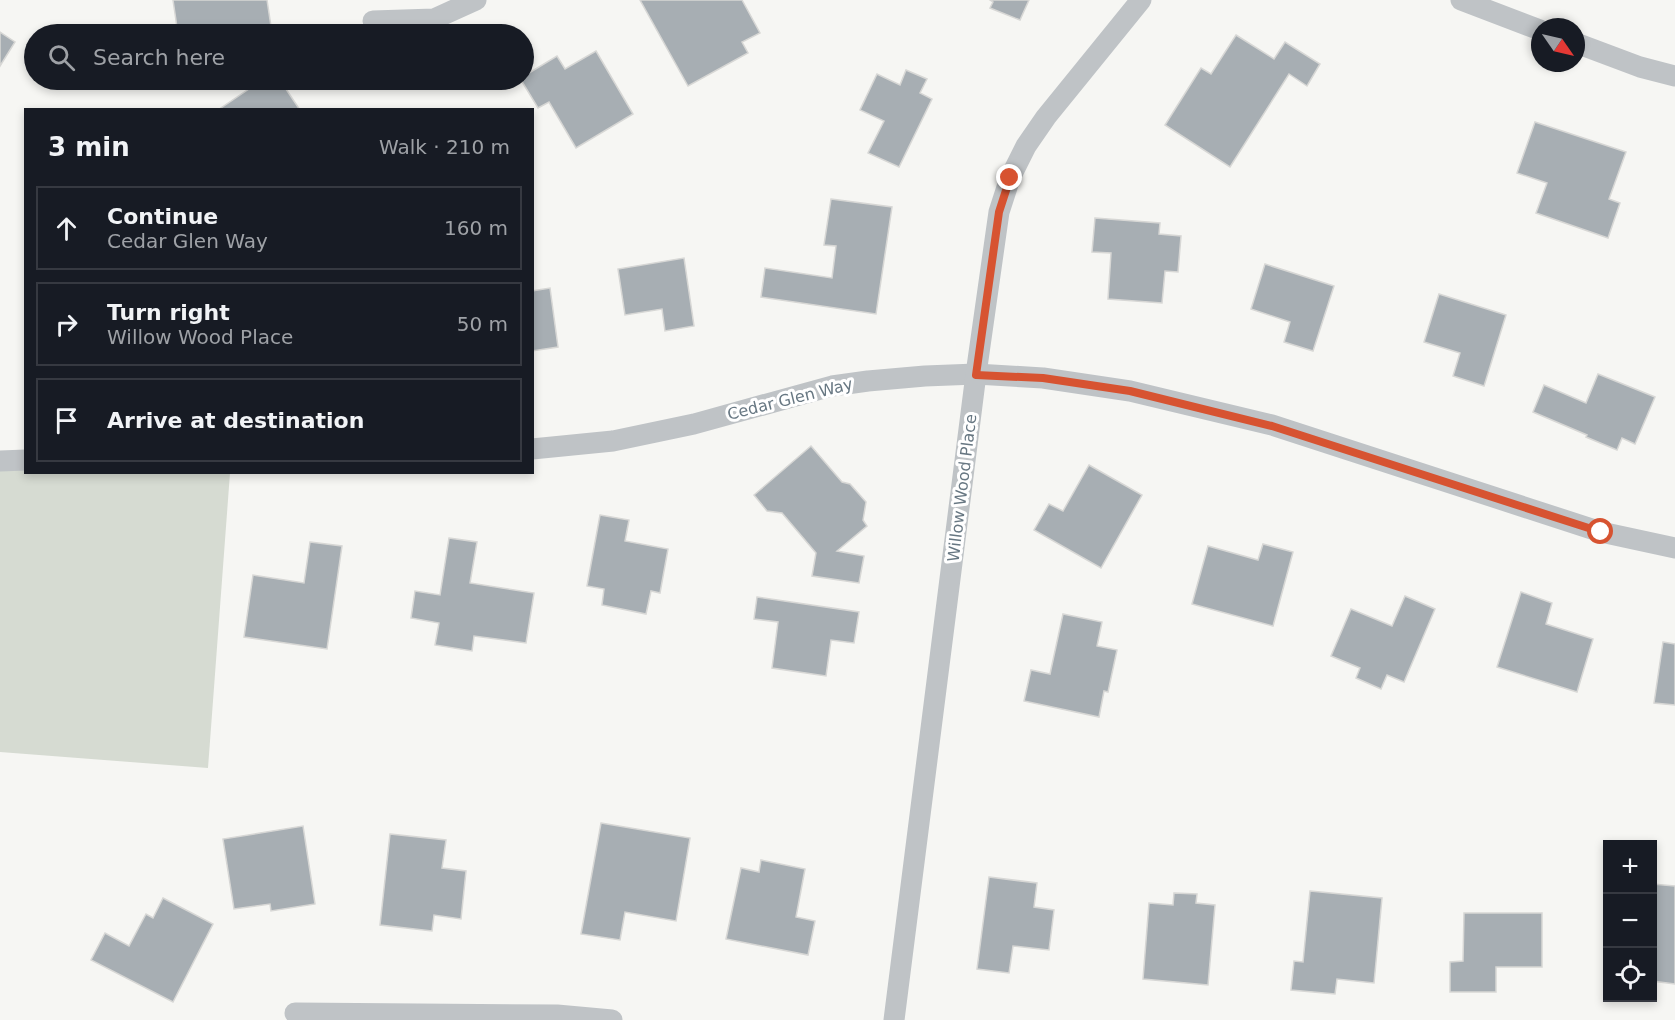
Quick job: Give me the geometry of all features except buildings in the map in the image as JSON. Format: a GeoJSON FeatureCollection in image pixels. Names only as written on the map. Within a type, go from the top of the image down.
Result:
{"type":"FeatureCollection","features":[{"type":"Feature","properties":{"kind":"street"},"geometry":{"type":"LineString","coordinates":[[374,21],[434,19],[476,0]]}},
{"type":"Feature","properties":{"kind":"street","name":"Willow Wood Place"},"geometry":{"type":"LineString","coordinates":[[894,1020],[976,375],[999,212],[1010,178],[1026,146],[1046,117],[1142,0]]}},
{"type":"Feature","properties":{"kind":"street"},"geometry":{"type":"LineString","coordinates":[[1461,0],[1531,27]]}},
{"type":"Feature","properties":{"kind":"street"},"geometry":{"type":"LineString","coordinates":[[1585,46],[1640,67],[1675,76]]}},
{"type":"Feature","properties":{"kind":"street","name":"Cedar Glen Way"},"geometry":{"type":"LineString","coordinates":[[534,449],[613,441],[694,424],[832,386],[925,376],[976,375],[1043,378],[1130,391],[1272,426],[1601,532],[1675,548]]}},
{"type":"Feature","properties":{"kind":"street"},"geometry":{"type":"LineString","coordinates":[[0,460],[24,460]]}},
{"type":"Feature","properties":{"kind":"street"},"geometry":{"type":"LineString","coordinates":[[295,1013],[557,1016],[612,1020]]}},
{"type":"Feature","properties":{"kind":"shaded area"},"geometry":{"type":"Polygon","coordinates":[[[24,460],[24,474],[230,474],[208,768],[0,752],[0,461],[24,460]]]}},
{"type":"Feature","properties":{"kind":"route"},"geometry":{"type":"LineString","coordinates":[[1010,178],[999,212],[976,375],[1043,378],[1130,391],[1272,426],[1601,532]]}}]}
